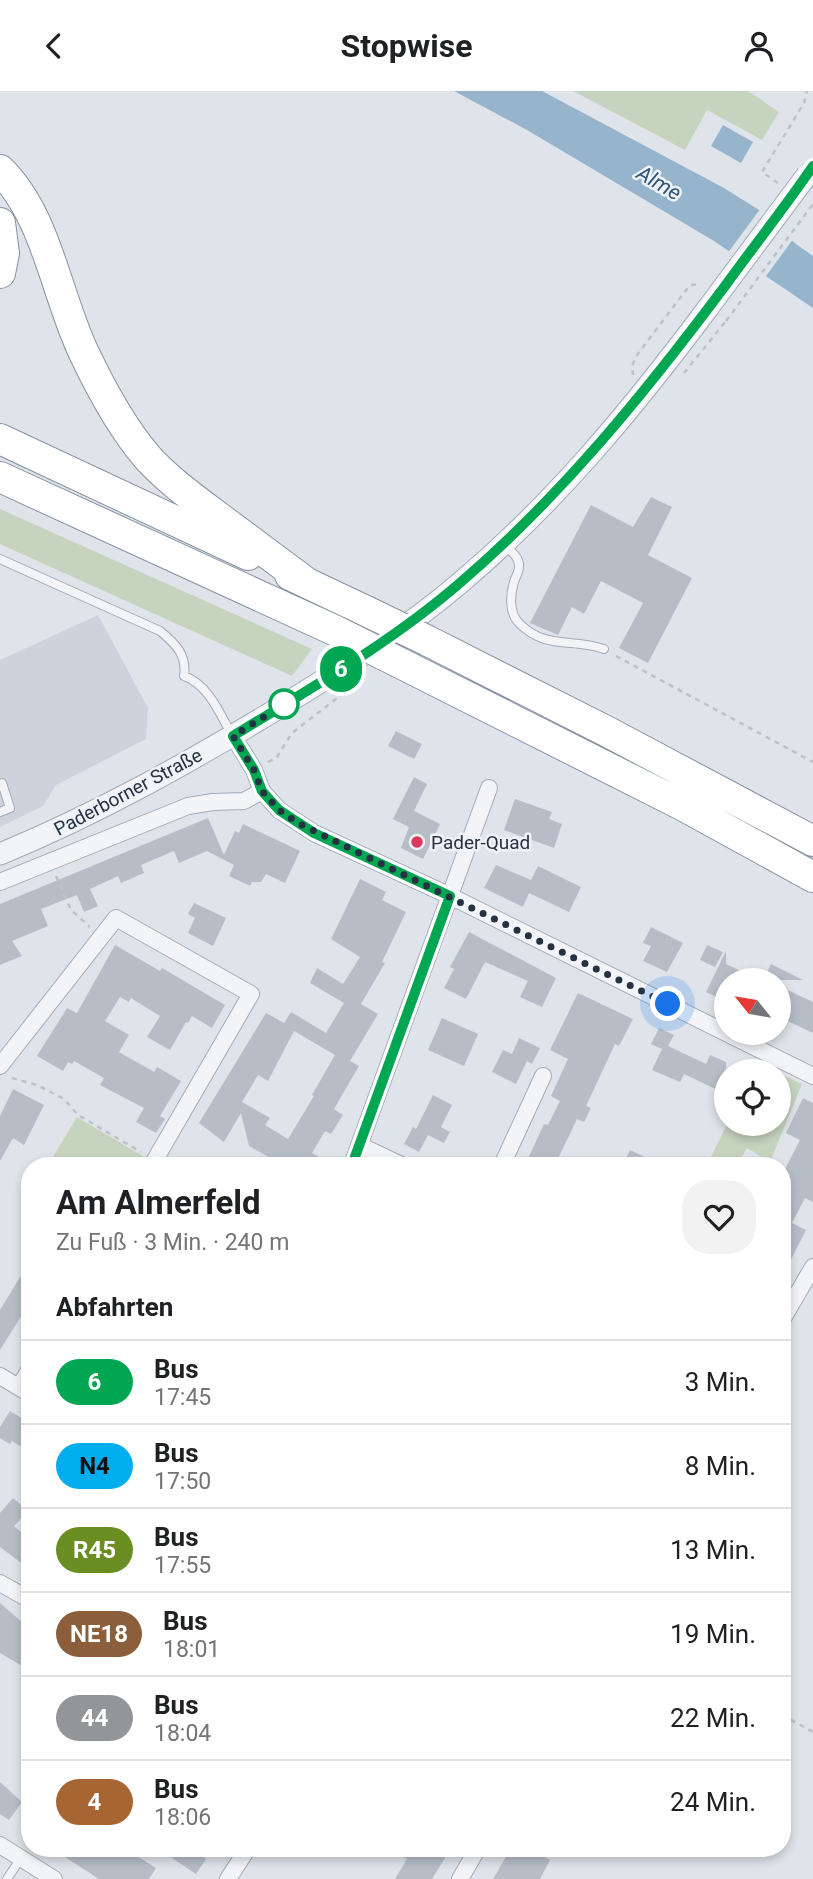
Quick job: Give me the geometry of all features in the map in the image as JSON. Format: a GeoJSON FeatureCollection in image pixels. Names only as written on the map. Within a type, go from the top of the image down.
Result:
{"type":"FeatureCollection","features":[{"type":"Feature","properties":{"kind":"highway"},"geometry":{"type":"LineString","coordinates":[[0,170],[11,181],[36,222],[85,355],[127,431],[148,458],[174,483],[307,583]]}},
{"type":"Feature","properties":{"kind":"highway"},"geometry":{"type":"LineString","coordinates":[[0,223],[4,253],[0,273]]}},
{"type":"Feature","properties":{"kind":"highway"},"geometry":{"type":"LineString","coordinates":[[0,439],[428,641],[608,732],[813,841]]}},
{"type":"Feature","properties":{"kind":"highway"},"geometry":{"type":"LineString","coordinates":[[0,477],[400,663],[684,806],[813,877]]}},
{"type":"Feature","properties":{"kind":"street","name":"Paderborner Straße"},"geometry":{"type":"LineString","coordinates":[[0,854],[58,829],[233,736],[394,635],[460,583],[542,507],[596,450],[708,308],[810,171]]}},
{"type":"Feature","properties":{"kind":"street"},"geometry":{"type":"LineString","coordinates":[[233,736],[254,770],[262,791],[279,810],[314,833],[450,896],[813,1076]]}},
{"type":"Feature","properties":{"kind":"street"},"geometry":{"type":"LineString","coordinates":[[355,1157],[489,788]]}},
{"type":"Feature","properties":{"kind":"street","name":"Paderborner Straße"},"geometry":{"type":"LineString","coordinates":[[0,882],[188,806],[244,801],[262,791]]}},
{"type":"Feature","properties":{"kind":"street"},"geometry":{"type":"LineString","coordinates":[[4,1071],[116,918],[251,994],[162,1157]]}},
{"type":"Feature","properties":{"kind":"street"},"geometry":{"type":"LineString","coordinates":[[506,1157],[543,1076]]}},
{"type":"Feature","properties":{"kind":"street"},"geometry":{"type":"LineString","coordinates":[[359,1145],[384,1157]]}},
{"type":"Feature","properties":{"kind":"street"},"geometry":{"type":"LineString","coordinates":[[791,1304],[813,1266]]}},
{"type":"Feature","properties":{"kind":"street"},"geometry":{"type":"LineString","coordinates":[[0,1376],[21,1389]]}},
{"type":"Feature","properties":{"kind":"street"},"geometry":{"type":"LineString","coordinates":[[0,1583],[21,1595]]}},
{"type":"Feature","properties":{"kind":"street"},"geometry":{"type":"LineString","coordinates":[[0,1845],[54,1879]]}},
{"type":"Feature","properties":{"kind":"street"},"geometry":{"type":"LineString","coordinates":[[228,1879],[242,1857]]}},
{"type":"Feature","properties":{"kind":"street"},"geometry":{"type":"LineString","coordinates":[[460,1879],[473,1857]]}},
{"type":"Feature","properties":{"kind":"lane"},"geometry":{"type":"LineString","coordinates":[[504,543],[517,558],[520,566],[512,585],[513,618],[528,632],[544,639],[568,645],[589,644],[604,649]]}},
{"type":"Feature","properties":{"kind":"lane"},"geometry":{"type":"LineString","coordinates":[[0,559],[160,631],[176,646],[186,664],[184,676],[196,681],[205,690],[233,736]]}},
{"type":"Feature","properties":{"kind":"lane"},"geometry":{"type":"LineString","coordinates":[[0,812],[10,807],[2,783]]}},
{"type":"Feature","properties":{"kind":"lane"},"geometry":{"type":"LineString","coordinates":[[7,1879],[20,1858]]}},
{"type":"Feature","properties":{"kind":"path"},"geometry":{"type":"LineString","coordinates":[[782,185],[762,172],[804,103],[807,91]]}},
{"type":"Feature","properties":{"kind":"path"},"geometry":{"type":"LineString","coordinates":[[726,321],[813,204],[803,199]]}},
{"type":"Feature","properties":{"kind":"path"},"geometry":{"type":"LineString","coordinates":[[642,393],[633,375],[632,366],[637,355],[690,285],[704,284]]}},
{"type":"Feature","properties":{"kind":"path"},"geometry":{"type":"LineString","coordinates":[[604,649],[813,762]]}},
{"type":"Feature","properties":{"kind":"path"},"geometry":{"type":"LineString","coordinates":[[254,770],[276,757],[292,733],[355,684]]}},
{"type":"Feature","properties":{"kind":"path"},"geometry":{"type":"LineString","coordinates":[[50,862],[71,910],[101,936]]}},
{"type":"Feature","properties":{"kind":"path"},"geometry":{"type":"LineString","coordinates":[[4,1071],[16,1080],[37,1085],[64,1099],[78,1115],[147,1157]]}},
{"type":"Feature","properties":{"kind":"path"},"geometry":{"type":"LineString","coordinates":[[791,1720],[813,1732]]}},
{"type":"Feature","properties":{"kind":"shaded area"},"geometry":{"type":"Polygon","coordinates":[[[98,615],[148,708],[146,739],[56,785],[43,806],[0,827],[0,660],[98,615]]]}},
{"type":"Feature","properties":{"kind":"green space"},"geometry":{"type":"Polygon","coordinates":[[[573,91],[748,91],[779,112],[762,140],[707,110],[685,150],[573,91]]]}},
{"type":"Feature","properties":{"kind":"green space"},"geometry":{"type":"Polygon","coordinates":[[[0,509],[312,649],[292,676],[0,544],[0,509]]]}},
{"type":"Feature","properties":{"kind":"green space"},"geometry":{"type":"Polygon","coordinates":[[[791,1079],[802,1084],[791,1111],[791,1079]]]}},
{"type":"Feature","properties":{"kind":"green space"},"geometry":{"type":"Polygon","coordinates":[[[77,1117],[144,1157],[53,1157],[77,1117]]]}},
{"type":"Feature","properties":{"kind":"green space"},"geometry":{"type":"Polygon","coordinates":[[[721,1136],[781,1136],[772,1157],[762,1157],[747,1148],[742,1157],[711,1157],[721,1136]]]}},
{"type":"Feature","properties":{"kind":"water","name":"Alme"},"geometry":{"type":"Polygon","coordinates":[[[454,91],[542,91],[724,188],[759,210],[813,256],[813,308],[714,241],[527,130],[454,91]]]}},
{"type":"Feature","properties":{"kind":"water"},"geometry":{"type":"Polygon","coordinates":[[[723,125],[753,142],[741,163],[711,146],[723,125]]]}},
{"type":"Feature","properties":{"kind":"pier"},"geometry":{"type":"Polygon","coordinates":[[[761,208],[794,238],[763,280],[727,254],[761,208]]]}},
{"type":"Feature","properties":{"kind":"building"},"geometry":{"type":"Polygon","coordinates":[[[651,497],[672,507],[648,555],[692,578],[648,663],[619,648],[643,603],[601,581],[584,614],[572,607],[558,635],[530,623],[591,505],[633,527],[651,497]]]}},
{"type":"Feature","properties":{"kind":"building"},"geometry":{"type":"Polygon","coordinates":[[[396,731],[422,744],[414,759],[388,746],[396,731]]]}},
{"type":"Feature","properties":{"kind":"building"},"geometry":{"type":"Polygon","coordinates":[[[414,777],[427,784],[414,811],[440,824],[423,859],[401,848],[409,827],[393,819],[414,777]]]}},
{"type":"Feature","properties":{"kind":"building"},"geometry":{"type":"Polygon","coordinates":[[[515,799],[552,812],[549,819],[562,824],[554,848],[504,830],[515,799]]]}},
{"type":"Feature","properties":{"kind":"building"},"geometry":{"type":"Polygon","coordinates":[[[208,818],[224,855],[235,831],[239,833],[243,824],[300,851],[285,883],[266,874],[261,882],[252,882],[250,886],[229,876],[234,865],[207,851],[179,863],[174,851],[141,865],[144,873],[121,883],[118,876],[90,889],[98,906],[84,912],[77,895],[41,909],[48,926],[12,941],[22,956],[0,965],[0,904],[208,818]]]}},
{"type":"Feature","properties":{"kind":"building"},"geometry":{"type":"Polygon","coordinates":[[[496,865],[531,880],[538,866],[581,887],[569,912],[529,893],[523,907],[484,888],[496,865]]]}},
{"type":"Feature","properties":{"kind":"building"},"geometry":{"type":"Polygon","coordinates":[[[360,879],[386,892],[382,900],[406,912],[382,962],[385,963],[361,1004],[378,1014],[350,1061],[359,1066],[334,1109],[343,1115],[331,1134],[325,1131],[312,1153],[319,1157],[269,1157],[249,1146],[241,1113],[224,1142],[199,1123],[266,1013],[284,1023],[291,1012],[326,1033],[344,1003],[310,983],[317,968],[343,984],[360,957],[331,939],[360,879]],[[294,1031],[268,1081],[258,1075],[242,1102],[270,1118],[265,1125],[288,1139],[314,1096],[312,1095],[335,1055],[294,1031]]]}},
{"type":"Feature","properties":{"kind":"building"},"geometry":{"type":"Polygon","coordinates":[[[194,903],[226,918],[213,946],[188,933],[195,918],[188,914],[194,903]]]}},
{"type":"Feature","properties":{"kind":"building"},"geometry":{"type":"Polygon","coordinates":[[[651,927],[683,943],[667,972],[643,961],[651,946],[643,943],[651,927]]]}},
{"type":"Feature","properties":{"kind":"building"},"geometry":{"type":"Polygon","coordinates":[[[469,932],[556,978],[542,1007],[520,997],[528,981],[485,962],[466,999],[444,988],[454,969],[450,967],[469,932]]]}},
{"type":"Feature","properties":{"kind":"building"},"geometry":{"type":"Polygon","coordinates":[[[115,945],[160,971],[162,968],[225,1005],[212,1028],[192,1016],[170,1050],[147,1037],[160,1016],[131,998],[129,1002],[120,997],[105,1021],[129,1035],[119,1052],[154,1072],[157,1067],[181,1081],[160,1116],[165,1119],[156,1133],[136,1122],[144,1108],[100,1085],[104,1078],[74,1061],[72,1064],[68,1062],[63,1071],[37,1056],[67,1008],[77,1013],[115,945]]]}},
{"type":"Feature","properties":{"kind":"building"},"geometry":{"type":"Polygon","coordinates":[[[707,945],[723,952],[715,967],[700,960],[707,945]]]}},
{"type":"Feature","properties":{"kind":"building"},"geometry":{"type":"Polygon","coordinates":[[[726,951],[726,964],[734,968],[718,968],[726,951]]]}},
{"type":"Feature","properties":{"kind":"building"},"geometry":{"type":"Polygon","coordinates":[[[791,974],[803,980],[791,980],[791,974]]]}},
{"type":"Feature","properties":{"kind":"building"},"geometry":{"type":"Polygon","coordinates":[[[714,976],[714,996],[706,992],[714,976]]]}},
{"type":"Feature","properties":{"kind":"building"},"geometry":{"type":"Polygon","coordinates":[[[791,992],[813,1002],[813,1033],[791,1023],[791,992]]]}},
{"type":"Feature","properties":{"kind":"building"},"geometry":{"type":"Polygon","coordinates":[[[578,993],[633,1019],[619,1046],[615,1044],[586,1106],[591,1108],[584,1122],[577,1119],[559,1157],[529,1157],[544,1124],[548,1125],[560,1101],[551,1096],[568,1059],[550,1050],[578,993]]]}},
{"type":"Feature","properties":{"kind":"building"},"geometry":{"type":"Polygon","coordinates":[[[442,1018],[478,1034],[464,1066],[428,1050],[442,1018]]]}},
{"type":"Feature","properties":{"kind":"building"},"geometry":{"type":"Polygon","coordinates":[[[659,1028],[674,1035],[668,1046],[706,1064],[710,1055],[719,1059],[714,1059],[714,1088],[684,1074],[680,1082],[652,1070],[662,1049],[651,1044],[659,1028]]]}},
{"type":"Feature","properties":{"kind":"building"},"geometry":{"type":"Polygon","coordinates":[[[519,1038],[540,1048],[532,1064],[527,1061],[516,1084],[492,1072],[503,1050],[512,1054],[519,1038]]]}},
{"type":"Feature","properties":{"kind":"building"},"geometry":{"type":"Polygon","coordinates":[[[13,1089],[44,1105],[24,1145],[13,1138],[0,1161],[0,1116],[13,1089]]]}},
{"type":"Feature","properties":{"kind":"building"},"geometry":{"type":"Polygon","coordinates":[[[433,1095],[452,1105],[441,1127],[450,1132],[444,1143],[428,1135],[419,1152],[404,1144],[413,1127],[416,1129],[433,1095]]]}},
{"type":"Feature","properties":{"kind":"building"},"geometry":{"type":"Polygon","coordinates":[[[803,1098],[813,1103],[813,1202],[805,1198],[792,1223],[806,1230],[791,1259],[791,1158],[800,1140],[791,1136],[791,1123],[803,1098]]]}},
{"type":"Feature","properties":{"kind":"building"},"geometry":{"type":"Polygon","coordinates":[[[630,1150],[645,1157],[627,1157],[630,1150]]]}},
{"type":"Feature","properties":{"kind":"building"},"geometry":{"type":"Polygon","coordinates":[[[21,1276],[21,1316],[0,1350],[0,1310],[21,1276]]]}},
{"type":"Feature","properties":{"kind":"building"},"geometry":{"type":"Polygon","coordinates":[[[10,1411],[21,1418],[20,1446],[0,1438],[0,1427],[10,1411]]]}},
{"type":"Feature","properties":{"kind":"building"},"geometry":{"type":"Polygon","coordinates":[[[13,1498],[21,1505],[21,1518],[14,1526],[21,1532],[21,1563],[0,1547],[0,1513],[13,1498]]]}},
{"type":"Feature","properties":{"kind":"building"},"geometry":{"type":"Polygon","coordinates":[[[0,1603],[21,1621],[21,1665],[0,1653],[0,1603]]]}},
{"type":"Feature","properties":{"kind":"building"},"geometry":{"type":"Polygon","coordinates":[[[0,1782],[21,1803],[9,1820],[0,1814],[0,1782]]]}},
{"type":"Feature","properties":{"kind":"building"},"geometry":{"type":"Polygon","coordinates":[[[65,1857],[138,1857],[156,1868],[149,1879],[99,1879],[65,1857]]]}},
{"type":"Feature","properties":{"kind":"building"},"geometry":{"type":"Polygon","coordinates":[[[170,1857],[203,1857],[206,1859],[196,1874],[170,1857]]]}},
{"type":"Feature","properties":{"kind":"building"},"geometry":{"type":"Polygon","coordinates":[[[404,1857],[445,1857],[432,1879],[395,1879],[407,1859],[404,1857]]]}},
{"type":"Feature","properties":{"kind":"building"},"geometry":{"type":"Polygon","coordinates":[[[506,1857],[545,1857],[550,1860],[540,1879],[493,1879],[506,1857]]]}},
{"type":"Feature","properties":{"kind":"bus line","name":"6"},"geometry":{"type":"LineString","coordinates":[[355,1157],[450,896],[314,833],[279,810],[262,791],[254,770],[233,736],[394,635],[460,583],[542,507],[596,450],[666,363],[813,166]]}},
{"type":"Feature","properties":{"kind":"place","name":"Pader-Quad"},"geometry":{"type":"Point","coordinates":[417,842]}},
{"type":"Feature","properties":{"kind":"route"},"geometry":{"type":"LineString","coordinates":[[284,704],[290,701],[233,736],[254,770],[262,791],[279,810],[314,833],[450,896],[668,1004]]}}]}
